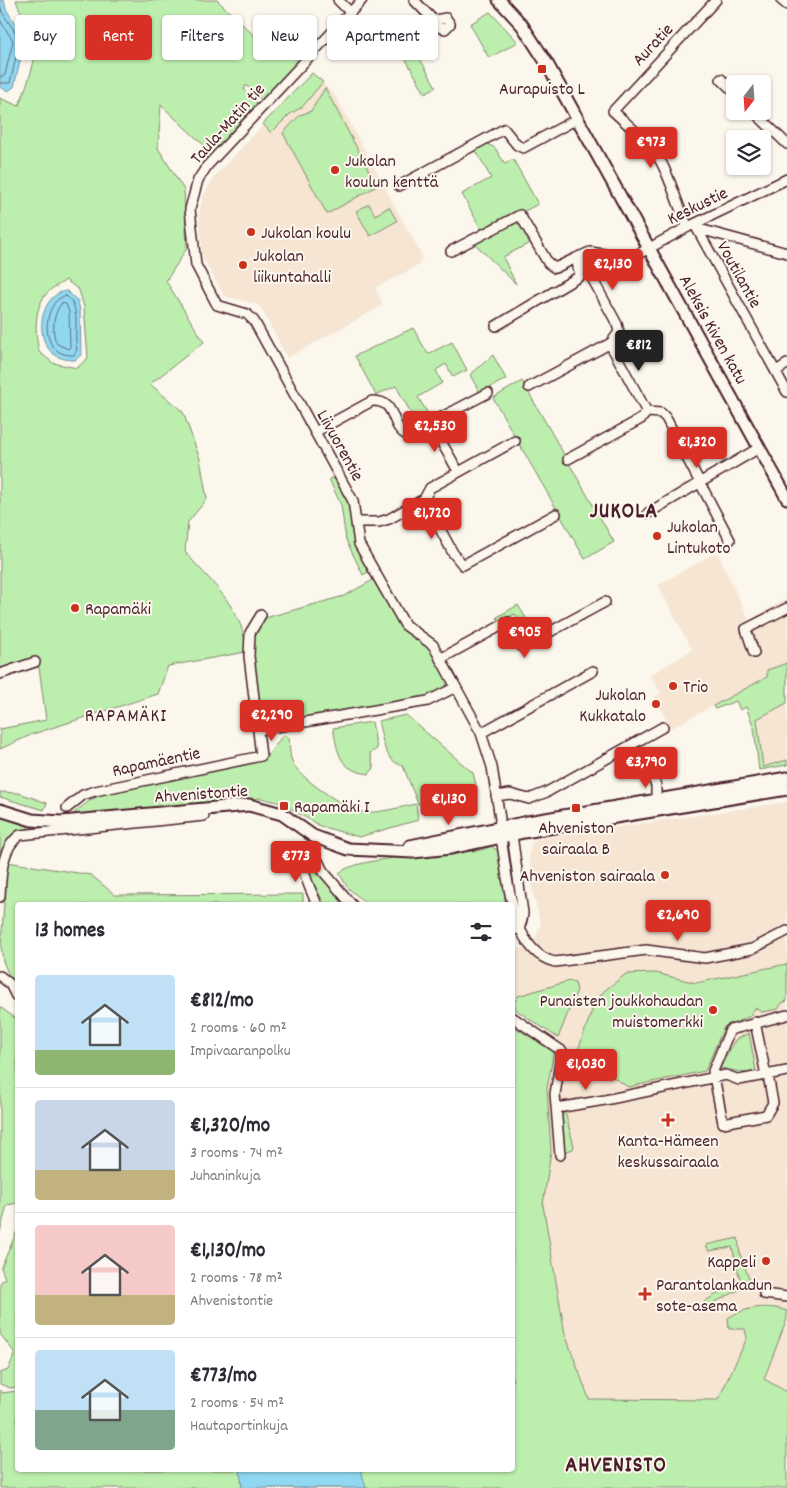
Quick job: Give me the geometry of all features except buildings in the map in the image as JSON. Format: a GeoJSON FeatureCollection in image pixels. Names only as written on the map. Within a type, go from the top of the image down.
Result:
{"type":"FeatureCollection","features":[{"type":"Feature","properties":{"kind":"main road","name":"Aleksis Kiven katu"},"geometry":{"type":"LineString","coordinates":[[499,0],[532,39],[787,498]]}},
{"type":"Feature","properties":{"kind":"main road","name":"Ahvenistontie"},"geometry":{"type":"LineString","coordinates":[[656,805],[787,778]]}},
{"type":"Feature","properties":{"kind":"main road","name":"Ahvenistontie"},"geometry":{"type":"LineString","coordinates":[[0,810],[32,820],[62,822],[249,806],[282,814],[313,836],[348,849],[413,852],[451,848],[504,829],[656,805],[787,789]]}},
{"type":"Feature","properties":{"kind":"street"},"geometry":{"type":"LineString","coordinates":[[338,0],[350,12]]}},
{"type":"Feature","properties":{"kind":"street","name":"Taula-Matin tie"},"geometry":{"type":"LineString","coordinates":[[194,238],[190,209],[192,196],[203,171],[362,0]]}},
{"type":"Feature","properties":{"kind":"street"},"geometry":{"type":"LineString","coordinates":[[414,0],[430,15]]}},
{"type":"Feature","properties":{"kind":"street","name":"Auratie"},"geometry":{"type":"LineString","coordinates":[[613,110],[716,0]]}},
{"type":"Feature","properties":{"kind":"street"},"geometry":{"type":"LineString","coordinates":[[782,0],[787,5]]}},
{"type":"Feature","properties":{"kind":"street"},"geometry":{"type":"LineString","coordinates":[[721,80],[726,85]]}},
{"type":"Feature","properties":{"kind":"street","name":"Voutilantie"},"geometry":{"type":"LineString","coordinates":[[613,110],[651,147],[660,161],[677,205],[787,392]]}},
{"type":"Feature","properties":{"kind":"street"},"geometry":{"type":"LineString","coordinates":[[399,186],[504,129],[517,145],[523,148],[578,119]]}},
{"type":"Feature","properties":{"kind":"street"},"geometry":{"type":"LineString","coordinates":[[762,120],[787,144]]}},
{"type":"Feature","properties":{"kind":"street","name":"Keskustie"},"geometry":{"type":"LineString","coordinates":[[451,251],[520,214],[548,263],[555,268],[590,252],[631,258],[787,179]]}},
{"type":"Feature","properties":{"kind":"street"},"geometry":{"type":"LineString","coordinates":[[691,226],[787,253]]}},
{"type":"Feature","properties":{"kind":"street","name":"Liivuorentie"},"geometry":{"type":"LineString","coordinates":[[194,238],[196,265],[213,298],[221,308],[247,314],[254,321],[353,501],[359,544],[402,622],[431,642],[481,733],[490,755],[496,796],[523,914],[522,922],[516,929]]}},
{"type":"Feature","properties":{"kind":"street"},"geometry":{"type":"LineString","coordinates":[[496,326],[580,276],[578,257]]}},
{"type":"Feature","properties":{"kind":"street"},"geometry":{"type":"LineString","coordinates":[[529,387],[610,344],[619,332],[617,324],[578,257]]}},
{"type":"Feature","properties":{"kind":"street"},"geometry":{"type":"LineString","coordinates":[[610,344],[647,412]]}},
{"type":"Feature","properties":{"kind":"street"},"geometry":{"type":"LineString","coordinates":[[776,371],[787,364]]}},
{"type":"Feature","properties":{"kind":"street"},"geometry":{"type":"LineString","coordinates":[[315,432],[372,401],[380,400],[387,404],[402,432],[407,435],[488,393]]}},
{"type":"Feature","properties":{"kind":"street"},"geometry":{"type":"LineString","coordinates":[[568,459],[641,419],[647,412]]}},
{"type":"Feature","properties":{"kind":"street"},"geometry":{"type":"LineString","coordinates":[[647,412],[661,413],[666,418],[730,540]]}},
{"type":"Feature","properties":{"kind":"street"},"geometry":{"type":"LineString","coordinates":[[431,424],[458,471]]}},
{"type":"Feature","properties":{"kind":"street"},"geometry":{"type":"LineString","coordinates":[[357,522],[379,522],[424,500],[430,488],[515,441]]}},
{"type":"Feature","properties":{"kind":"street"},"geometry":{"type":"LineString","coordinates":[[648,513],[759,448]]}},
{"type":"Feature","properties":{"kind":"street"},"geometry":{"type":"LineString","coordinates":[[424,500],[453,552],[463,565],[556,514]]}},
{"type":"Feature","properties":{"kind":"street"},"geometry":{"type":"LineString","coordinates":[[440,659],[508,622],[522,647],[605,602]]}},
{"type":"Feature","properties":{"kind":"street"},"geometry":{"type":"LineString","coordinates":[[754,653],[746,630],[787,608]]}},
{"type":"Feature","properties":{"kind":"street","name":"Rapamäentie"},"geometry":{"type":"LineString","coordinates":[[67,808],[83,795],[95,791],[260,756],[249,656],[250,633],[261,615]]}},
{"type":"Feature","properties":{"kind":"street"},"geometry":{"type":"LineString","coordinates":[[0,674],[35,662]]}},
{"type":"Feature","properties":{"kind":"street"},"geometry":{"type":"LineString","coordinates":[[481,733],[592,671]]}},
{"type":"Feature","properties":{"kind":"street"},"geometry":{"type":"LineString","coordinates":[[258,730],[428,701],[456,687]]}},
{"type":"Feature","properties":{"kind":"street"},"geometry":{"type":"LineString","coordinates":[[496,796],[510,794],[529,799],[547,792],[663,727]]}},
{"type":"Feature","properties":{"kind":"street"},"geometry":{"type":"LineString","coordinates":[[639,753],[656,786],[656,805]]}},
{"type":"Feature","properties":{"kind":"street"},"geometry":{"type":"LineString","coordinates":[[0,897],[3,863],[14,840],[20,835],[204,816]]}},
{"type":"Feature","properties":{"kind":"street"},"geometry":{"type":"LineString","coordinates":[[317,902],[304,870],[304,856],[308,850],[314,853],[323,871],[349,902]]}},
{"type":"Feature","properties":{"kind":"street"},"geometry":{"type":"LineString","coordinates":[[516,929],[536,954],[555,962],[646,950],[705,958],[752,949],[787,931]]}},
{"type":"Feature","properties":{"kind":"street"},"geometry":{"type":"LineString","coordinates":[[0,976],[10,984],[15,994]]}},
{"type":"Feature","properties":{"kind":"street"},"geometry":{"type":"LineString","coordinates":[[755,1022],[773,1103],[766,1115],[723,1123],[713,1072],[730,1030],[755,1022],[787,1015]]}},
{"type":"Feature","properties":{"kind":"street"},"geometry":{"type":"LineString","coordinates":[[515,1019],[562,1051],[557,1077],[560,1155]]}},
{"type":"Feature","properties":{"kind":"street"},"geometry":{"type":"LineString","coordinates":[[557,1108],[726,1075],[739,1080],[787,1071]]}},
{"type":"Feature","properties":{"kind":"street"},"geometry":{"type":"LineString","coordinates":[[764,1294],[787,1297]]}},
{"type":"Feature","properties":{"kind":"shaded area"},"geometry":{"type":"Polygon","coordinates":[[[312,73],[336,97],[422,256],[419,265],[375,288],[383,305],[287,358],[261,308],[256,304],[224,296],[202,256],[199,214],[203,196],[215,176],[312,73]]]}},
{"type":"Feature","properties":{"kind":"shaded area"},"geometry":{"type":"Polygon","coordinates":[[[717,552],[749,620],[787,599],[787,663],[767,670],[767,677],[671,728],[654,697],[661,693],[650,675],[692,650],[658,585],[717,552]]]}},
{"type":"Feature","properties":{"kind":"shaded area"},"geometry":{"type":"Polygon","coordinates":[[[787,703],[787,760],[763,767],[757,719],[787,703]]]}},
{"type":"Feature","properties":{"kind":"shaded area","name":"Kanta-Hämeen keskussairaala"},"geometry":{"type":"Polygon","coordinates":[[[787,802],[787,1311],[767,1306],[735,1314],[745,1329],[747,1338],[718,1400],[589,1399],[565,1334],[543,1205],[551,1151],[547,1088],[558,1038],[515,1009],[515,951],[525,947],[536,937],[541,925],[533,893],[529,855],[531,844],[537,839],[787,802]]]}},
{"type":"Feature","properties":{"kind":"shaded area"},"geometry":{"type":"Polygon","coordinates":[[[787,1319],[787,1392],[764,1379],[787,1319]]]}},
{"type":"Feature","properties":{"kind":"green space"},"geometry":{"type":"Polygon","coordinates":[[[16,0],[217,0],[233,15],[162,15],[162,60],[243,60],[243,25],[253,34],[253,60],[298,61],[262,101],[246,85],[244,90],[257,103],[212,153],[161,105],[158,148],[184,190],[187,248],[166,281],[204,342],[150,384],[183,412],[200,459],[207,499],[188,522],[185,552],[233,610],[240,623],[246,652],[168,666],[158,694],[33,734],[0,749],[0,729],[46,720],[39,667],[0,677],[0,98],[19,106],[34,60],[75,60],[75,15],[23,15],[16,0]],[[66,280],[49,291],[40,304],[36,320],[39,352],[53,363],[77,368],[88,358],[84,307],[79,290],[66,280]]]}},
{"type":"Feature","properties":{"kind":"green space"},"geometry":{"type":"Polygon","coordinates":[[[490,12],[518,42],[489,58],[470,24],[490,12]]]}},
{"type":"Feature","properties":{"kind":"green space"},"geometry":{"type":"Polygon","coordinates":[[[406,60],[421,60],[436,87],[425,93],[406,60]]]}},
{"type":"Feature","properties":{"kind":"green space"},"geometry":{"type":"Polygon","coordinates":[[[312,73],[323,82],[302,107],[290,114],[271,133],[263,124],[312,73]]]}},
{"type":"Feature","properties":{"kind":"green space","name":"Jukolan koulun kenttä"},"geometry":{"type":"Polygon","coordinates":[[[325,88],[377,186],[327,214],[283,133],[300,115],[311,111],[325,88]]]}},
{"type":"Feature","properties":{"kind":"green space"},"geometry":{"type":"Polygon","coordinates":[[[486,143],[495,148],[505,164],[513,159],[538,204],[523,212],[521,209],[482,231],[462,194],[491,178],[475,149],[486,143]]]}},
{"type":"Feature","properties":{"kind":"green space"},"geometry":{"type":"Polygon","coordinates":[[[369,204],[375,215],[389,207],[397,221],[370,236],[356,211],[369,204]]]}},
{"type":"Feature","properties":{"kind":"green space"},"geometry":{"type":"Polygon","coordinates":[[[517,221],[532,242],[503,257],[516,284],[475,244],[517,221]]]}},
{"type":"Feature","properties":{"kind":"green space"},"geometry":{"type":"Polygon","coordinates":[[[413,328],[428,354],[452,342],[467,370],[453,377],[446,364],[436,370],[442,383],[418,397],[431,419],[418,426],[396,386],[376,395],[355,356],[413,328]]]}},
{"type":"Feature","properties":{"kind":"green space"},"geometry":{"type":"Polygon","coordinates":[[[493,355],[506,379],[480,393],[470,375],[493,355]]]}},
{"type":"Feature","properties":{"kind":"green space"},"geometry":{"type":"Polygon","coordinates":[[[522,381],[614,542],[585,559],[493,398],[522,381]]]}},
{"type":"Feature","properties":{"kind":"green space"},"geometry":{"type":"Polygon","coordinates":[[[335,477],[350,506],[355,543],[370,571],[363,575],[346,540],[341,505],[329,479],[335,477]]]}},
{"type":"Feature","properties":{"kind":"green space"},"geometry":{"type":"Polygon","coordinates":[[[373,580],[401,627],[430,648],[448,681],[446,687],[428,697],[279,724],[261,724],[253,655],[253,634],[265,618],[344,596],[373,580]]]}},
{"type":"Feature","properties":{"kind":"green space"},"geometry":{"type":"Polygon","coordinates":[[[518,605],[537,636],[525,641],[521,637],[526,633],[515,614],[499,622],[497,617],[518,605]]]}},
{"type":"Feature","properties":{"kind":"green space"},"geometry":{"type":"Polygon","coordinates":[[[787,663],[787,703],[757,719],[763,767],[787,760],[787,765],[759,770],[754,728],[746,707],[740,710],[736,701],[715,709],[713,706],[767,677],[767,670],[787,663]]]}},
{"type":"Feature","properties":{"kind":"green space"},"geometry":{"type":"Polygon","coordinates":[[[406,715],[473,773],[477,788],[436,804],[418,804],[403,766],[391,759],[385,748],[378,721],[406,715]]]}},
{"type":"Feature","properties":{"kind":"green space"},"geometry":{"type":"Polygon","coordinates":[[[372,722],[377,749],[370,753],[374,768],[369,774],[351,769],[346,765],[339,753],[333,728],[372,722]]]}},
{"type":"Feature","properties":{"kind":"green space"},"geometry":{"type":"Polygon","coordinates":[[[283,735],[289,738],[290,756],[296,767],[312,783],[334,799],[362,812],[381,811],[416,804],[418,820],[359,837],[320,826],[281,803],[261,798],[69,817],[89,801],[102,794],[265,759],[283,735]]]}},
{"type":"Feature","properties":{"kind":"green space"},"geometry":{"type":"Polygon","coordinates":[[[0,792],[19,793],[47,803],[44,810],[0,797],[0,792]]]}},
{"type":"Feature","properties":{"kind":"green space"},"geometry":{"type":"Polygon","coordinates":[[[0,817],[29,824],[27,830],[14,832],[0,860],[0,817]]]}},
{"type":"Feature","properties":{"kind":"green space"},"geometry":{"type":"Polygon","coordinates":[[[491,846],[498,851],[506,902],[364,902],[348,888],[339,873],[350,867],[385,859],[482,850],[491,846]]]}},
{"type":"Feature","properties":{"kind":"green space"},"geometry":{"type":"Polygon","coordinates":[[[314,857],[317,869],[346,902],[323,902],[308,873],[309,858],[314,857]]]}},
{"type":"Feature","properties":{"kind":"green space"},"geometry":{"type":"Polygon","coordinates":[[[7,862],[91,875],[115,895],[303,894],[303,902],[15,902],[15,990],[3,961],[1,945],[7,862]]]}},
{"type":"Feature","properties":{"kind":"green space"},"geometry":{"type":"Polygon","coordinates":[[[787,964],[787,1001],[782,1003],[778,1009],[762,1012],[755,1008],[749,1017],[738,1021],[739,1024],[733,1027],[731,1023],[724,1027],[705,1071],[628,1087],[577,1053],[595,1002],[604,991],[626,974],[656,973],[696,983],[787,964]]]}},
{"type":"Feature","properties":{"kind":"green space"},"geometry":{"type":"Polygon","coordinates":[[[569,981],[575,983],[577,990],[558,1038],[516,1010],[515,1001],[518,996],[569,981]]]}},
{"type":"Feature","properties":{"kind":"green space"},"geometry":{"type":"Polygon","coordinates":[[[0,1007],[15,1018],[15,1204],[7,1205],[0,1232],[0,1007]]]}},
{"type":"Feature","properties":{"kind":"green space"},"geometry":{"type":"Polygon","coordinates":[[[515,1027],[554,1052],[547,1088],[551,1151],[543,1205],[565,1334],[589,1399],[718,1400],[747,1338],[745,1329],[729,1329],[728,1318],[742,1311],[764,1307],[787,1311],[787,1319],[764,1379],[787,1392],[787,1488],[0,1488],[0,1390],[2,1393],[15,1391],[15,1472],[515,1472],[515,1027]]]}},
{"type":"Feature","properties":{"kind":"green space"},"geometry":{"type":"Polygon","coordinates":[[[749,1033],[756,1071],[746,1073],[720,1068],[735,1040],[749,1033]]]}},
{"type":"Feature","properties":{"kind":"green space"},"geometry":{"type":"Polygon","coordinates":[[[565,1112],[574,1146],[573,1149],[564,1152],[560,1117],[565,1112]]]}},
{"type":"Feature","properties":{"kind":"green space"},"geometry":{"type":"Polygon","coordinates":[[[15,1236],[15,1353],[0,1334],[0,1283],[5,1278],[1,1268],[15,1236]]]}},
{"type":"Feature","properties":{"kind":"green space"},"geometry":{"type":"Polygon","coordinates":[[[738,1238],[740,1254],[751,1284],[705,1307],[704,1302],[740,1279],[732,1247],[709,1251],[706,1245],[738,1238]]]}},
{"type":"Feature","properties":{"kind":"green space"},"geometry":{"type":"Polygon","coordinates":[[[15,1353],[15,1387],[10,1388],[0,1384],[0,1373],[8,1370],[15,1353]]]}},
{"type":"Feature","properties":{"kind":"water"},"geometry":{"type":"Polygon","coordinates":[[[0,0],[4,0],[6,9],[15,23],[15,60],[20,60],[14,87],[8,91],[0,87],[0,0]]]}},
{"type":"Feature","properties":{"kind":"water"},"geometry":{"type":"Polygon","coordinates":[[[67,291],[78,301],[80,311],[81,355],[75,360],[60,358],[50,350],[44,340],[42,327],[43,314],[48,303],[56,295],[67,291]]]}},
{"type":"Feature","properties":{"kind":"water"},"geometry":{"type":"Polygon","coordinates":[[[240,1472],[362,1472],[366,1488],[242,1488],[240,1472]]]}},
{"type":"Feature","properties":{"kind":"place","name":"Aurapuisto L"},"geometry":{"type":"Point","coordinates":[542,69]}},
{"type":"Feature","properties":{"kind":"place","name":"Jukolan koulun kenttä"},"geometry":{"type":"Point","coordinates":[335,170]}},
{"type":"Feature","properties":{"kind":"place","name":"Jukolan koulu"},"geometry":{"type":"Point","coordinates":[251,232]}},
{"type":"Feature","properties":{"kind":"place","name":"Jukolan liikuntahalli"},"geometry":{"type":"Point","coordinates":[243,265]}},
{"type":"Feature","properties":{"kind":"place","name":"Jukolan Lintukoto"},"geometry":{"type":"Point","coordinates":[657,536]}},
{"type":"Feature","properties":{"kind":"place","name":"Rapamäki"},"geometry":{"type":"Point","coordinates":[75,608]}},
{"type":"Feature","properties":{"kind":"place","name":"Trio"},"geometry":{"type":"Point","coordinates":[673,686]}},
{"type":"Feature","properties":{"kind":"place","name":"Jukolan Kukkatalo"},"geometry":{"type":"Point","coordinates":[656,704]}},
{"type":"Feature","properties":{"kind":"place","name":"Rapamäki I"},"geometry":{"type":"Point","coordinates":[284,806]}},
{"type":"Feature","properties":{"kind":"place","name":"Ahveniston sairaala B"},"geometry":{"type":"Point","coordinates":[576,808]}},
{"type":"Feature","properties":{"kind":"place","name":"Ahveniston sairaala"},"geometry":{"type":"Point","coordinates":[665,875]}},
{"type":"Feature","properties":{"kind":"place","name":"Punaisten joukkohaudan muistomerkki"},"geometry":{"type":"Point","coordinates":[713,1010]}},
{"type":"Feature","properties":{"kind":"place","name":"Kanta-Hämeen keskussairaala"},"geometry":{"type":"Point","coordinates":[668,1120]}},
{"type":"Feature","properties":{"kind":"place","name":"Kappeli"},"geometry":{"type":"Point","coordinates":[766,1261]}},
{"type":"Feature","properties":{"kind":"place","name":"Parantolankadun sote-asema"},"geometry":{"type":"Point","coordinates":[645,1294]}},
{"type":"Feature","properties":{"kind":"district","name":"JUKOLA"},"geometry":{"type":"Point","coordinates":[624,509]}},
{"type":"Feature","properties":{"kind":"district","name":"RAPAMÄKI"},"geometry":{"type":"Point","coordinates":[126,714]}},
{"type":"Feature","properties":{"kind":"district","name":"AHVENISTO"},"geometry":{"type":"Point","coordinates":[616,1463]}}]}
